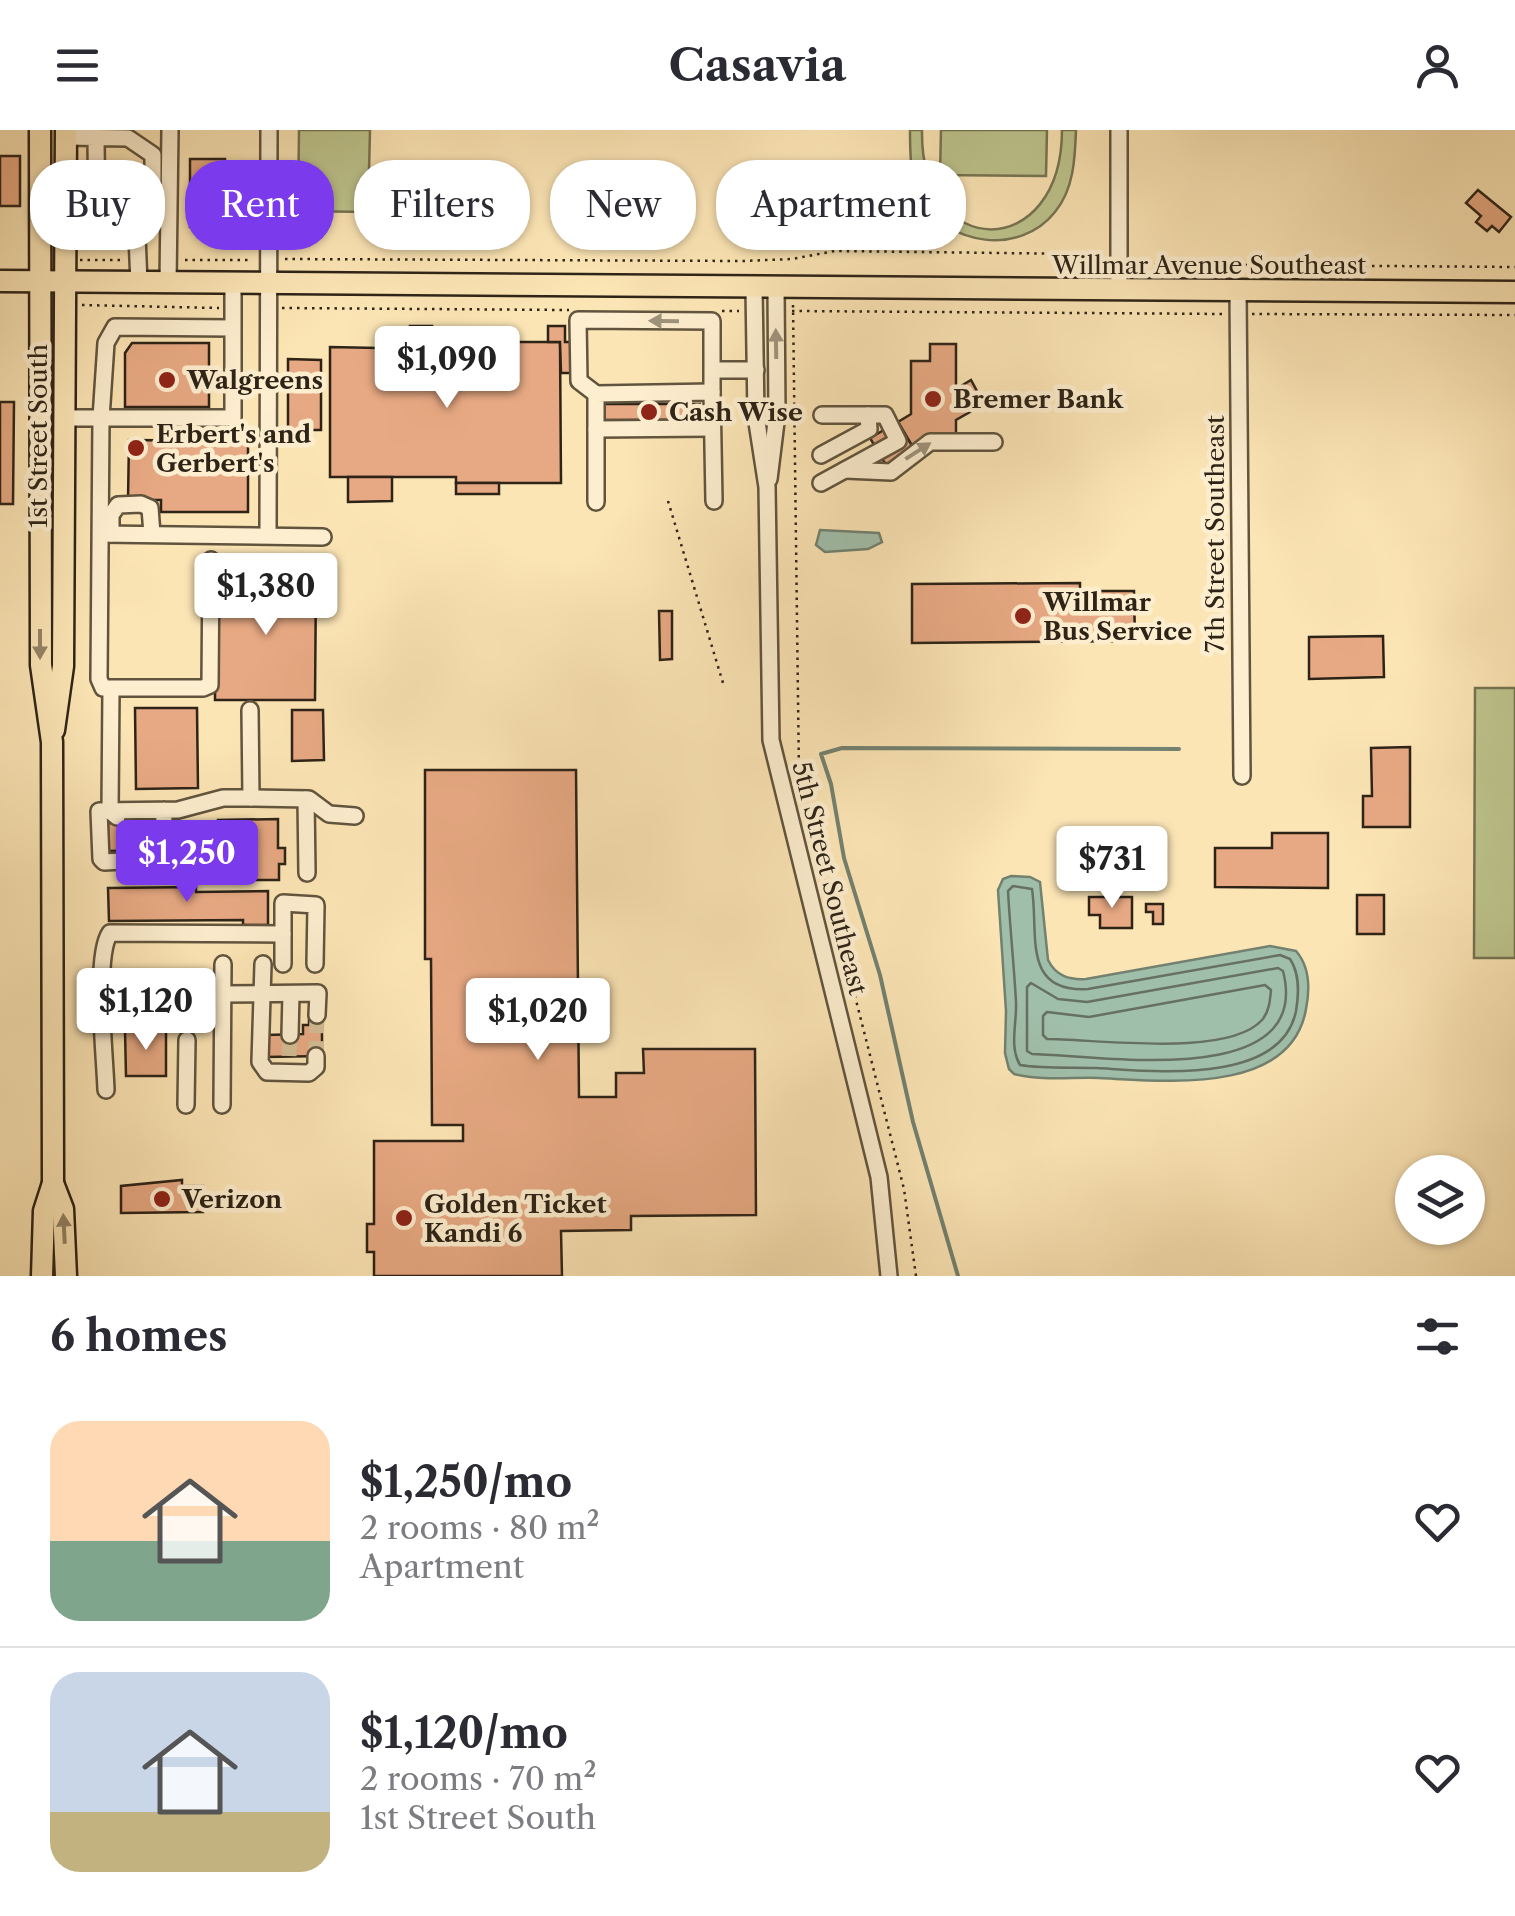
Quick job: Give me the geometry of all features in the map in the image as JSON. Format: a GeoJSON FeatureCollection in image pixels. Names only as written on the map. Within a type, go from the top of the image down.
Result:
{"type":"FeatureCollection","features":[{"type":"Feature","properties":{"kind":"main road","name":"1st Street South"},"geometry":{"type":"LineString","coordinates":[[40,130],[40,665],[52,742]]}},
{"type":"Feature","properties":{"kind":"main road","name":"1st Street South"},"geometry":{"type":"LineString","coordinates":[[42,1276],[44,1211],[53,1183],[52,742],[63,666],[66,134]]}},
{"type":"Feature","properties":{"kind":"main road","name":"Willmar Avenue Southeast"},"geometry":{"type":"LineString","coordinates":[[0,282],[1515,292]]}},
{"type":"Feature","properties":{"kind":"main road","name":"1st Street South"},"geometry":{"type":"LineString","coordinates":[[53,1183],[63,1209],[66,1276]]}},
{"type":"Feature","properties":{"kind":"street"},"geometry":{"type":"LineString","coordinates":[[168,283],[170,130]]}},
{"type":"Feature","properties":{"kind":"street"},"geometry":{"type":"LineString","coordinates":[[268,535],[269,130]]}},
{"type":"Feature","properties":{"kind":"street"},"geometry":{"type":"LineString","coordinates":[[1118,289],[1119,130]]}},
{"type":"Feature","properties":{"kind":"street"},"geometry":{"type":"LineString","coordinates":[[66,134],[128,138],[153,155],[153,160]]}},
{"type":"Feature","properties":{"kind":"street"},"geometry":{"type":"LineString","coordinates":[[96,138],[96,160]]}},
{"type":"Feature","properties":{"kind":"street"},"geometry":{"type":"LineString","coordinates":[[138,250],[138,283]]}},
{"type":"Feature","properties":{"kind":"street"},"geometry":{"type":"LineString","coordinates":[[63,418],[234,418],[233,284]]}},
{"type":"Feature","properties":{"kind":"street","name":"5th Street Southeast"},"geometry":{"type":"LineString","coordinates":[[767,487],[758,442],[755,311],[774,288]]}},
{"type":"Feature","properties":{"kind":"street","name":"5th Street Southeast"},"geometry":{"type":"LineString","coordinates":[[774,288],[777,414],[767,487],[769,683],[774,755],[878,1177],[889,1276]]}},
{"type":"Feature","properties":{"kind":"street","name":"7th Street Southeast"},"geometry":{"type":"LineString","coordinates":[[1238,290],[1242,776]]}},
{"type":"Feature","properties":{"kind":"street"},"geometry":{"type":"LineString","coordinates":[[712,392],[596,394],[580,381],[578,320],[712,321],[714,501]]}},
{"type":"Feature","properties":{"kind":"street"},"geometry":{"type":"LineString","coordinates":[[211,560],[210,685],[103,688],[99,680],[106,534],[101,418],[106,344],[115,327],[233,328]]}},
{"type":"Feature","properties":{"kind":"street"},"geometry":{"type":"LineString","coordinates":[[713,370],[756,370]]}},
{"type":"Feature","properties":{"kind":"street"},"geometry":{"type":"LineString","coordinates":[[596,394],[596,502]]}},
{"type":"Feature","properties":{"kind":"street"},"geometry":{"type":"LineString","coordinates":[[821,483],[898,441],[885,415],[822,415]]}},
{"type":"Feature","properties":{"kind":"street"},"geometry":{"type":"LineString","coordinates":[[821,454],[869,429],[868,415]]}},
{"type":"Feature","properties":{"kind":"street"},"geometry":{"type":"LineString","coordinates":[[596,429],[712,428]]}},
{"type":"Feature","properties":{"kind":"street"},"geometry":{"type":"LineString","coordinates":[[845,470],[891,472],[930,442],[994,442]]}},
{"type":"Feature","properties":{"kind":"street"},"geometry":{"type":"LineString","coordinates":[[106,534],[110,515],[118,505],[141,504],[150,508],[152,534]]}},
{"type":"Feature","properties":{"kind":"street"},"geometry":{"type":"LineString","coordinates":[[106,534],[323,537]]}},
{"type":"Feature","properties":{"kind":"street"},"geometry":{"type":"LineString","coordinates":[[110,689],[110,811]]}},
{"type":"Feature","properties":{"kind":"street"},"geometry":{"type":"LineString","coordinates":[[250,710],[251,798]]}},
{"type":"Feature","properties":{"kind":"street"},"geometry":{"type":"LineString","coordinates":[[164,814],[163,859],[104,862],[100,855],[99,812],[164,814],[223,798],[251,798],[306,799],[328,814],[354,816]]}},
{"type":"Feature","properties":{"kind":"street"},"geometry":{"type":"LineString","coordinates":[[306,799],[307,874]]}},
{"type":"Feature","properties":{"kind":"street"},"geometry":{"type":"LineString","coordinates":[[283,964],[283,904],[316,905],[316,964]]}},
{"type":"Feature","properties":{"kind":"street"},"geometry":{"type":"LineString","coordinates":[[106,1090],[102,965],[104,941],[110,933],[283,934]]}},
{"type":"Feature","properties":{"kind":"street"},"geometry":{"type":"LineString","coordinates":[[222,1105],[223,964]]}},
{"type":"Feature","properties":{"kind":"street"},"geometry":{"type":"LineString","coordinates":[[263,964],[260,1062],[267,1072],[289,1064],[308,1073],[316,1067],[316,1056]]}},
{"type":"Feature","properties":{"kind":"street"},"geometry":{"type":"LineString","coordinates":[[223,994],[318,993],[317,1015]]}},
{"type":"Feature","properties":{"kind":"street"},"geometry":{"type":"LineString","coordinates":[[290,1034],[291,994]]}},
{"type":"Feature","properties":{"kind":"street"},"geometry":{"type":"LineString","coordinates":[[186,1105],[187,1040]]}},
{"type":"Feature","properties":{"kind":"path"},"geometry":{"type":"LineString","coordinates":[[168,260],[792,259],[835,251],[1084,254],[1097,262],[1118,264],[1515,267]]}},
{"type":"Feature","properties":{"kind":"path"},"geometry":{"type":"LineString","coordinates":[[63,259],[138,260]]}},
{"type":"Feature","properties":{"kind":"path"},"geometry":{"type":"LineString","coordinates":[[792,259],[774,288],[794,311],[799,776],[904,1189],[916,1276]]}},
{"type":"Feature","properties":{"kind":"path"},"geometry":{"type":"LineString","coordinates":[[82,305],[233,308]]}},
{"type":"Feature","properties":{"kind":"path"},"geometry":{"type":"LineString","coordinates":[[268,308],[567,310]]}},
{"type":"Feature","properties":{"kind":"path"},"geometry":{"type":"LineString","coordinates":[[721,311],[755,311]]}},
{"type":"Feature","properties":{"kind":"path"},"geometry":{"type":"LineString","coordinates":[[794,311],[1515,315]]}},
{"type":"Feature","properties":{"kind":"path"},"geometry":{"type":"LineString","coordinates":[[668,501],[724,684]]}},
{"type":"Feature","properties":{"kind":"green space"},"geometry":{"type":"Polygon","coordinates":[[[299,130],[370,130],[369,160],[354,160],[354,212],[334,212],[334,160],[299,160],[299,130]]]}},
{"type":"Feature","properties":{"kind":"green space"},"geometry":{"type":"Polygon","coordinates":[[[910,130],[922,130],[925,160],[911,160],[910,130]]]}},
{"type":"Feature","properties":{"kind":"green space"},"geometry":{"type":"Polygon","coordinates":[[[941,130],[1047,130],[1046,176],[966,175],[966,160],[940,160],[941,130]]]}},
{"type":"Feature","properties":{"kind":"green space"},"geometry":{"type":"Polygon","coordinates":[[[1062,130],[1076,130],[1070,183],[1055,212],[1023,235],[985,240],[966,235],[966,223],[991,229],[1017,223],[1040,204],[1056,173],[1062,130]]]}},
{"type":"Feature","properties":{"kind":"green space"},"geometry":{"type":"Polygon","coordinates":[[[1475,688],[1515,688],[1515,958],[1474,958],[1475,688]]]}},
{"type":"Feature","properties":{"kind":"water"},"geometry":{"type":"Polygon","coordinates":[[[820,530],[879,533],[882,542],[868,549],[825,552],[816,545],[820,530]]]}},
{"type":"Feature","properties":{"kind":"water"},"geometry":{"type":"Polygon","coordinates":[[[1011,876],[1040,882],[1048,960],[1055,970],[1069,978],[1086,979],[1270,946],[1296,951],[1304,964],[1308,986],[1306,1009],[1295,1037],[1276,1057],[1251,1070],[1221,1077],[1156,1081],[1014,1074],[1005,1053],[998,890],[1003,879],[1011,876]]]}},
{"type":"Feature","properties":{"kind":"building"},"geometry":{"type":"Polygon","coordinates":[[[0,156],[20,156],[20,206],[0,206],[0,156]]]}},
{"type":"Feature","properties":{"kind":"building"},"geometry":{"type":"Polygon","coordinates":[[[1478,190],[1511,217],[1499,232],[1492,226],[1487,231],[1476,222],[1481,216],[1466,203],[1478,190]]]}},
{"type":"Feature","properties":{"kind":"building"},"geometry":{"type":"Polygon","coordinates":[[[410,326],[432,326],[432,342],[560,342],[561,483],[456,483],[456,477],[330,477],[330,347],[378,348],[378,341],[410,341],[410,326]]]}},
{"type":"Feature","properties":{"kind":"building"},"geometry":{"type":"Polygon","coordinates":[[[548,326],[565,326],[565,342],[576,342],[576,373],[561,373],[560,342],[548,342],[548,326]]]}},
{"type":"Feature","properties":{"kind":"building","name":"Walgreens"},"geometry":{"type":"Polygon","coordinates":[[[132,343],[209,343],[209,407],[125,407],[125,353],[132,343]]]}},
{"type":"Feature","properties":{"kind":"building"},"geometry":{"type":"Polygon","coordinates":[[[930,344],[956,344],[956,389],[971,380],[984,404],[956,420],[956,435],[915,451],[898,422],[911,414],[911,361],[930,361],[930,344]]]}},
{"type":"Feature","properties":{"kind":"building"},"geometry":{"type":"Polygon","coordinates":[[[288,359],[321,360],[321,430],[288,430],[288,359]]]}},
{"type":"Feature","properties":{"kind":"building"},"geometry":{"type":"Polygon","coordinates":[[[0,402],[14,402],[13,504],[0,504],[0,402]]]}},
{"type":"Feature","properties":{"kind":"building"},"geometry":{"type":"Polygon","coordinates":[[[605,404],[699,404],[689,420],[596,420],[605,404]]]}},
{"type":"Feature","properties":{"kind":"building"},"geometry":{"type":"Polygon","coordinates":[[[898,422],[915,451],[887,467],[870,438],[898,422]]]}},
{"type":"Feature","properties":{"kind":"building"},"geometry":{"type":"Polygon","coordinates":[[[129,440],[248,441],[248,512],[161,512],[161,500],[128,500],[129,440]]]}},
{"type":"Feature","properties":{"kind":"building"},"geometry":{"type":"Polygon","coordinates":[[[348,477],[392,477],[392,501],[348,502],[348,477]]]}},
{"type":"Feature","properties":{"kind":"building"},"geometry":{"type":"Polygon","coordinates":[[[456,483],[499,483],[499,494],[456,494],[456,483]]]}},
{"type":"Feature","properties":{"kind":"building"},"geometry":{"type":"Polygon","coordinates":[[[275,565],[299,565],[299,571],[309,571],[309,577],[275,577],[275,565]]]}},
{"type":"Feature","properties":{"kind":"building"},"geometry":{"type":"Polygon","coordinates":[[[216,577],[316,577],[315,700],[215,700],[216,577]]]}},
{"type":"Feature","properties":{"kind":"building","name":"Willmar Bus Service"},"geometry":{"type":"Polygon","coordinates":[[[1080,583],[1080,591],[1134,591],[1135,641],[912,643],[912,584],[1080,583]]]}},
{"type":"Feature","properties":{"kind":"building"},"geometry":{"type":"Polygon","coordinates":[[[659,611],[672,611],[672,659],[660,660],[659,611]]]}},
{"type":"Feature","properties":{"kind":"building"},"geometry":{"type":"Polygon","coordinates":[[[1383,636],[1384,677],[1309,679],[1309,637],[1383,636]]]}},
{"type":"Feature","properties":{"kind":"building"},"geometry":{"type":"Polygon","coordinates":[[[135,708],[197,708],[198,788],[136,789],[135,708]]]}},
{"type":"Feature","properties":{"kind":"building"},"geometry":{"type":"Polygon","coordinates":[[[292,710],[323,710],[324,760],[292,761],[292,710]]]}},
{"type":"Feature","properties":{"kind":"building"},"geometry":{"type":"Polygon","coordinates":[[[1410,747],[1410,827],[1363,827],[1363,796],[1372,796],[1371,748],[1410,747]]]}},
{"type":"Feature","properties":{"kind":"building"},"geometry":{"type":"Polygon","coordinates":[[[425,770],[576,770],[579,1097],[616,1097],[616,1073],[644,1073],[643,1049],[755,1049],[756,1215],[631,1216],[631,1230],[561,1231],[562,1276],[374,1276],[374,1252],[367,1252],[367,1224],[374,1224],[374,1141],[463,1141],[463,1125],[432,1125],[431,959],[425,959],[425,770]]]}},
{"type":"Feature","properties":{"kind":"building"},"geometry":{"type":"Polygon","coordinates":[[[278,819],[278,848],[285,848],[279,880],[218,880],[218,820],[278,819]]]}},
{"type":"Feature","properties":{"kind":"building"},"geometry":{"type":"Polygon","coordinates":[[[108,823],[153,823],[153,850],[108,851],[108,823]]]}},
{"type":"Feature","properties":{"kind":"building"},"geometry":{"type":"Polygon","coordinates":[[[1272,833],[1328,833],[1328,888],[1215,887],[1215,848],[1272,848],[1272,833]]]}},
{"type":"Feature","properties":{"kind":"building"},"geometry":{"type":"Polygon","coordinates":[[[196,887],[196,892],[268,891],[268,925],[243,925],[243,920],[109,921],[108,888],[196,887]]]}},
{"type":"Feature","properties":{"kind":"building"},"geometry":{"type":"Polygon","coordinates":[[[1357,895],[1384,895],[1384,934],[1357,934],[1357,895]]]}},
{"type":"Feature","properties":{"kind":"building"},"geometry":{"type":"Polygon","coordinates":[[[1089,897],[1132,897],[1132,928],[1100,928],[1100,915],[1089,915],[1089,897]]]}},
{"type":"Feature","properties":{"kind":"building"},"geometry":{"type":"Polygon","coordinates":[[[1146,904],[1163,904],[1163,924],[1153,924],[1153,912],[1146,912],[1146,904]]]}},
{"type":"Feature","properties":{"kind":"building"},"geometry":{"type":"Polygon","coordinates":[[[125,980],[204,980],[204,1030],[125,1030],[125,980]]]}},
{"type":"Feature","properties":{"kind":"building"},"geometry":{"type":"Polygon","coordinates":[[[322,1015],[322,1056],[266,1057],[266,1035],[303,1034],[309,1016],[322,1015]]]}},
{"type":"Feature","properties":{"kind":"building"},"geometry":{"type":"Polygon","coordinates":[[[125,1030],[166,1030],[166,1076],[126,1076],[125,1030]]]}},
{"type":"Feature","properties":{"kind":"building","name":"Verizon"},"geometry":{"type":"Polygon","coordinates":[[[182,1180],[182,1186],[203,1186],[203,1212],[121,1213],[121,1186],[182,1180]]]}},
{"type":"Feature","properties":{"kind":"waterway"},"geometry":{"type":"LineString","coordinates":[[958,1276],[913,1122],[880,975],[844,858],[831,784],[821,754],[842,748],[1179,749]]}},
{"type":"Feature","properties":{"kind":"tunnel"},"geometry":{"type":"LineString","coordinates":[[316,1056],[317,1015]]}},
{"type":"Feature","properties":{"kind":"tunnel"},"geometry":{"type":"LineString","coordinates":[[289,1056],[290,1035]]}},
{"type":"Feature","properties":{"kind":"place","name":"Walgreens"},"geometry":{"type":"Point","coordinates":[167,380]}},
{"type":"Feature","properties":{"kind":"place","name":"Bremer Bank"},"geometry":{"type":"Point","coordinates":[933,399]}},
{"type":"Feature","properties":{"kind":"place","name":"Cash Wise"},"geometry":{"type":"Point","coordinates":[649,412]}},
{"type":"Feature","properties":{"kind":"place","name":"Erbert's and Gerbert's"},"geometry":{"type":"Point","coordinates":[136,448]}},
{"type":"Feature","properties":{"kind":"place","name":"Willmar Bus Service"},"geometry":{"type":"Point","coordinates":[1023,616]}},
{"type":"Feature","properties":{"kind":"place","name":"Verizon"},"geometry":{"type":"Point","coordinates":[162,1199]}},
{"type":"Feature","properties":{"kind":"place","name":"Golden Ticket Kandi 6"},"geometry":{"type":"Point","coordinates":[404,1218]}}]}
